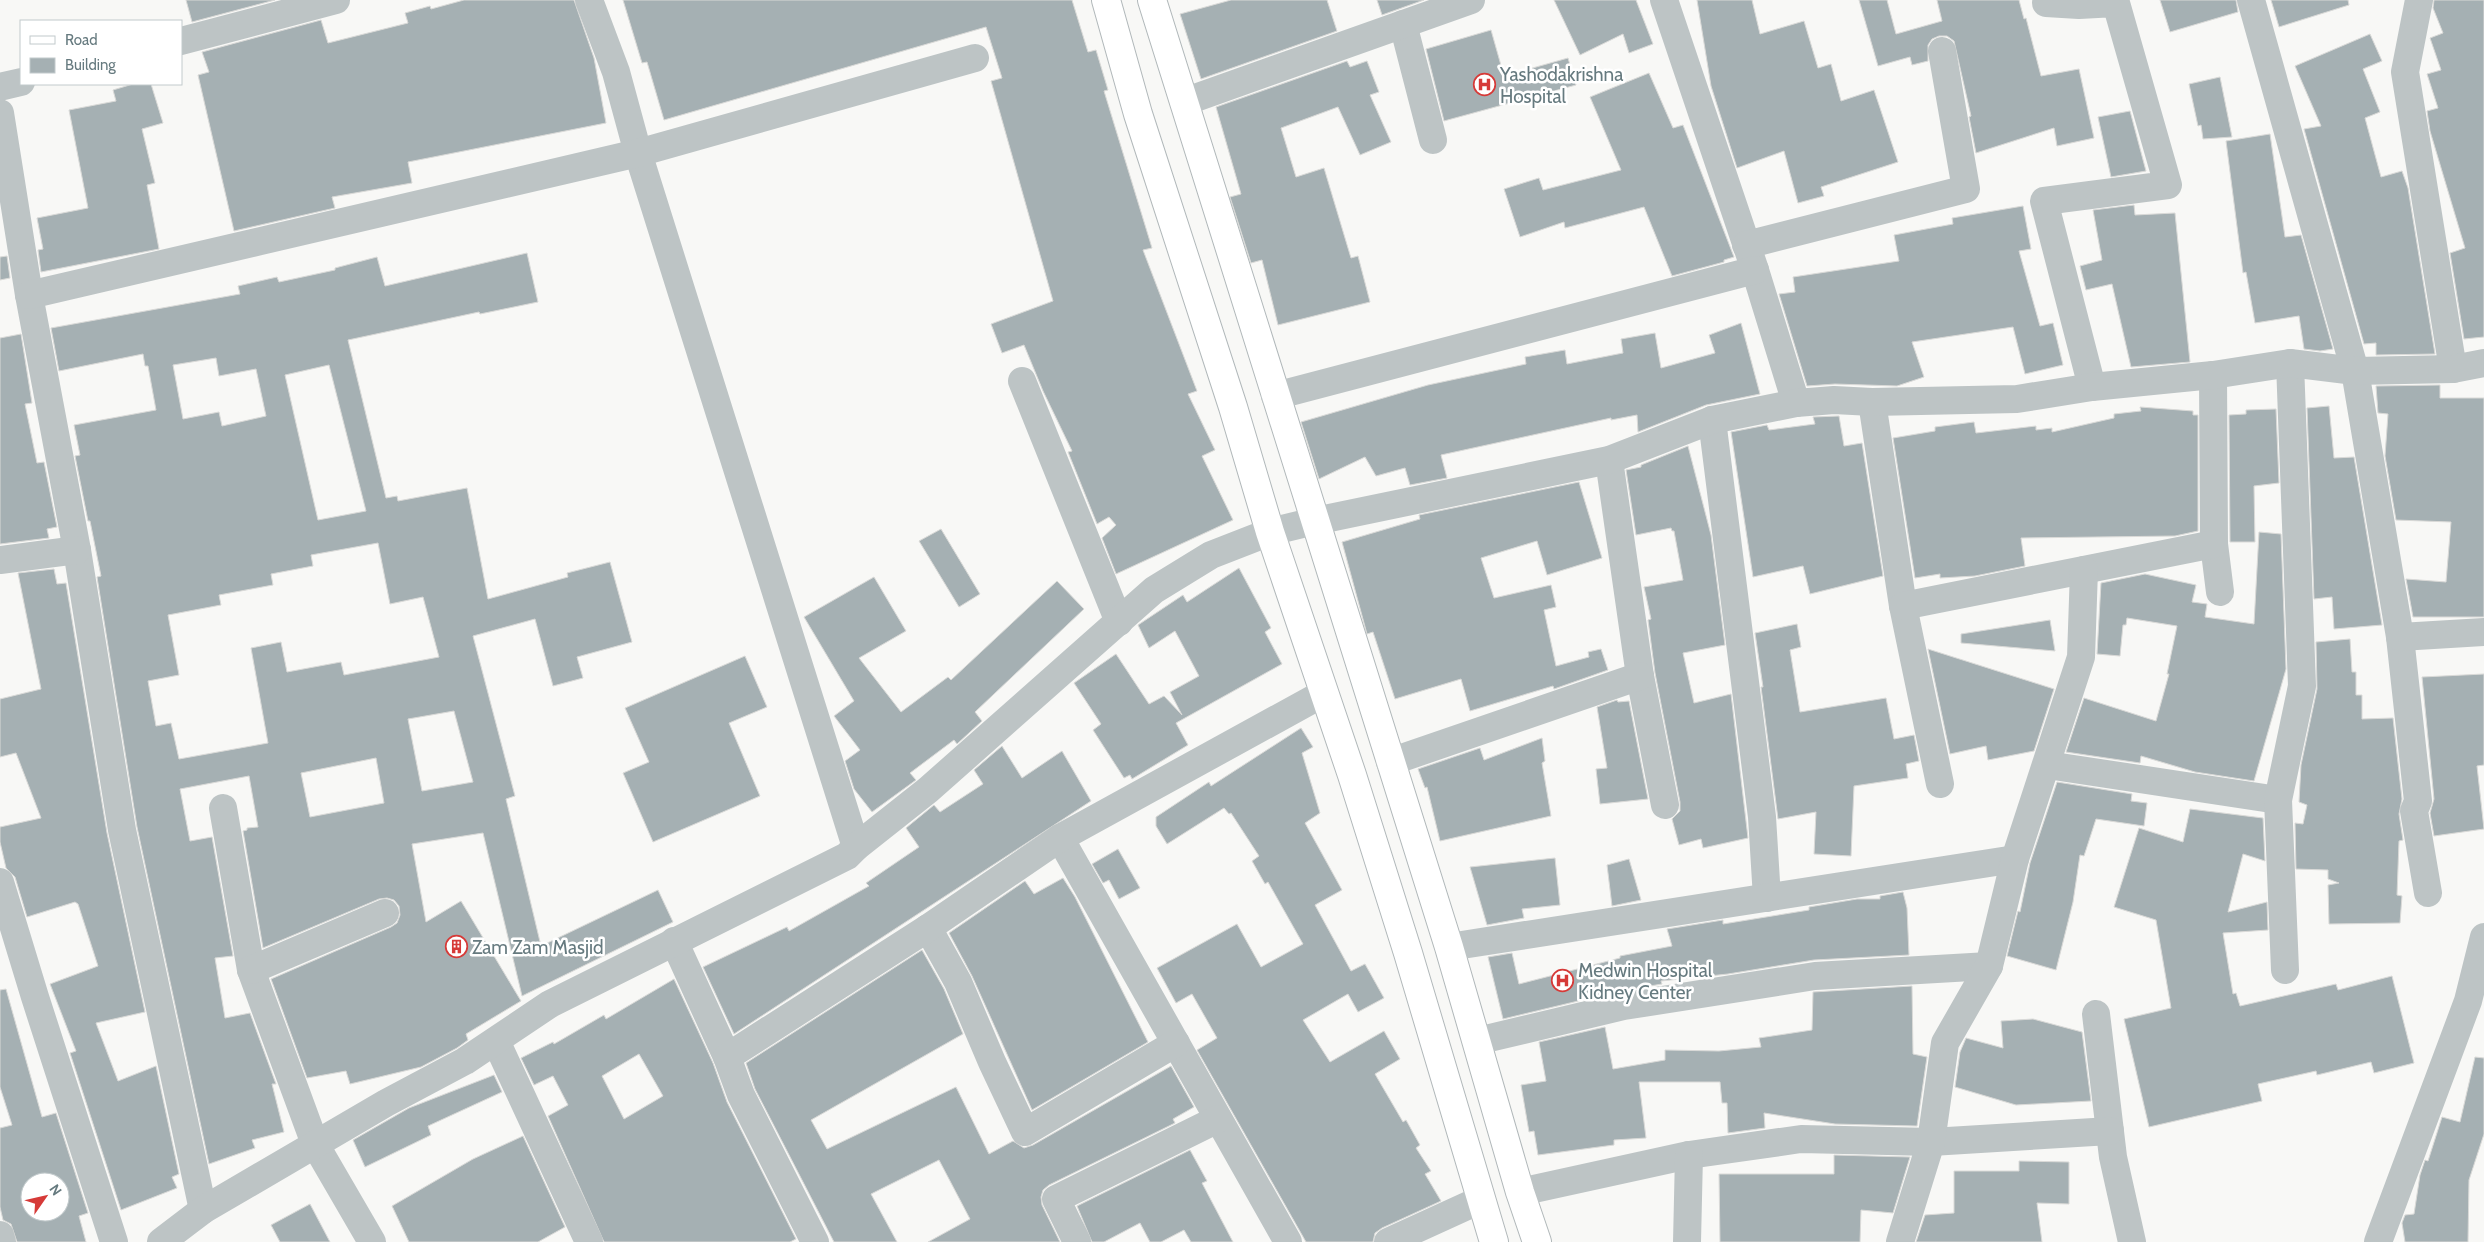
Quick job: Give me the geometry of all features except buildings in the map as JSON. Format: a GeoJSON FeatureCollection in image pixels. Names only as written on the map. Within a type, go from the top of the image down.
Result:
{"type":"FeatureCollection","features":[{"type":"Feature","properties":{"kind":"main road"},"geometry":{"type":"LineString","coordinates":[[1106,0],[1138,114],[1233,407],[1270,532],[1352,775],[1408,953],[1494,1242]]}},
{"type":"Feature","properties":{"kind":"main road"},"geometry":{"type":"LineString","coordinates":[[1152,0],[1449,947],[1520,1192],[1538,1242]]}},
{"type":"Feature","properties":{"kind":"street"},"geometry":{"type":"LineString","coordinates":[[182,41],[336,0]]}},
{"type":"Feature","properties":{"kind":"street"},"geometry":{"type":"LineString","coordinates":[[589,0],[616,72],[638,153],[856,846]]}},
{"type":"Feature","properties":{"kind":"street"},"geometry":{"type":"LineString","coordinates":[[1184,102],[1403,24],[1437,6],[1472,0]]}},
{"type":"Feature","properties":{"kind":"street"},"geometry":{"type":"LineString","coordinates":[[1664,0],[1751,257],[1796,403]]}},
{"type":"Feature","properties":{"kind":"street"},"geometry":{"type":"LineString","coordinates":[[2251,0],[2355,371],[2400,637],[2418,801],[2414,811],[2428,893]]}},
{"type":"Feature","properties":{"kind":"street"},"geometry":{"type":"LineString","coordinates":[[2419,0],[2405,72],[2453,369]]}},
{"type":"Feature","properties":{"kind":"street"},"geometry":{"type":"LineString","coordinates":[[2046,3],[2079,5],[2116,3],[2168,185],[2044,201],[2092,387]]}},
{"type":"Feature","properties":{"kind":"street"},"geometry":{"type":"LineString","coordinates":[[1403,24],[1432,140]]}},
{"type":"Feature","properties":{"kind":"street"},"geometry":{"type":"LineString","coordinates":[[1275,396],[1751,257],[1966,188],[1942,51]]}},
{"type":"Feature","properties":{"kind":"street"},"geometry":{"type":"LineString","coordinates":[[29,295],[638,153],[974,58]]}},
{"type":"Feature","properties":{"kind":"street"},"geometry":{"type":"LineString","coordinates":[[0,87],[20,82]]}},
{"type":"Feature","properties":{"kind":"street"},"geometry":{"type":"LineString","coordinates":[[0,113],[29,295],[77,550],[122,830],[203,1210]]}},
{"type":"Feature","properties":{"kind":"street"},"geometry":{"type":"LineString","coordinates":[[2285,970],[2278,800],[2302,686],[2290,363]]}},
{"type":"Feature","properties":{"kind":"street"},"geometry":{"type":"LineString","coordinates":[[161,1242],[203,1210],[386,1102],[465,1061],[550,1004],[847,856],[856,846],[928,790],[1154,590],[1211,555],[1270,532],[1609,460],[1712,420],[1796,403],[1834,400],[1872,402],[2016,399],[2092,387],[2214,375],[2290,363],[2355,371],[2453,369],[2484,363]]}},
{"type":"Feature","properties":{"kind":"street"},"geometry":{"type":"LineString","coordinates":[[2214,375],[2214,544],[2220,592]]}},
{"type":"Feature","properties":{"kind":"street"},"geometry":{"type":"LineString","coordinates":[[1022,380],[1119,622]]}},
{"type":"Feature","properties":{"kind":"street"},"geometry":{"type":"LineString","coordinates":[[1872,402],[1903,606],[1940,784]]}},
{"type":"Feature","properties":{"kind":"street"},"geometry":{"type":"LineString","coordinates":[[1712,420],[1762,817],[1767,898]]}},
{"type":"Feature","properties":{"kind":"street"},"geometry":{"type":"LineString","coordinates":[[1609,460],[1640,676],[1665,805]]}},
{"type":"Feature","properties":{"kind":"street"},"geometry":{"type":"LineString","coordinates":[[1903,606],[2214,544]]}},
{"type":"Feature","properties":{"kind":"street"},"geometry":{"type":"LineString","coordinates":[[0,560],[77,550]]}},
{"type":"Feature","properties":{"kind":"street"},"geometry":{"type":"LineString","coordinates":[[1900,1242],[1931,1142],[1944,1043],[1989,966],[2015,859],[2081,658],[2084,570]]}},
{"type":"Feature","properties":{"kind":"street"},"geometry":{"type":"LineString","coordinates":[[2400,637],[2484,632]]}},
{"type":"Feature","properties":{"kind":"street"},"geometry":{"type":"LineString","coordinates":[[1390,762],[1640,676]]}},
{"type":"Feature","properties":{"kind":"street"},"geometry":{"type":"LineString","coordinates":[[727,1057],[928,928],[1060,838],[1324,693]]}},
{"type":"Feature","properties":{"kind":"street"},"geometry":{"type":"LineString","coordinates":[[2047,765],[2278,800]]}},
{"type":"Feature","properties":{"kind":"street"},"geometry":{"type":"LineString","coordinates":[[224,808],[251,970],[315,1144],[372,1242]]}},
{"type":"Feature","properties":{"kind":"street"},"geometry":{"type":"LineString","coordinates":[[1060,838],[1288,1242]]}},
{"type":"Feature","properties":{"kind":"street"},"geometry":{"type":"LineString","coordinates":[[1449,947],[2015,859]]}},
{"type":"Feature","properties":{"kind":"street"},"geometry":{"type":"LineString","coordinates":[[0,882],[114,1242]]}},
{"type":"Feature","properties":{"kind":"street"},"geometry":{"type":"LineString","coordinates":[[251,970],[385,913]]}},
{"type":"Feature","properties":{"kind":"street"},"geometry":{"type":"LineString","coordinates":[[928,928],[958,982],[992,1062],[1025,1132],[1176,1043]]}},
{"type":"Feature","properties":{"kind":"street"},"geometry":{"type":"LineString","coordinates":[[2378,1242],[2476,999],[2484,937]]}},
{"type":"Feature","properties":{"kind":"street"},"geometry":{"type":"LineString","coordinates":[[674,941],[727,1057],[741,1095],[816,1242]]}},
{"type":"Feature","properties":{"kind":"street"},"geometry":{"type":"LineString","coordinates":[[1477,1040],[1624,1006],[1805,978],[1989,966]]}},
{"type":"Feature","properties":{"kind":"street"},"geometry":{"type":"LineString","coordinates":[[2096,1014],[2110,1131],[2132,1242]]}},
{"type":"Feature","properties":{"kind":"street"},"geometry":{"type":"LineString","coordinates":[[496,1041],[589,1242]]}},
{"type":"Feature","properties":{"kind":"street"},"geometry":{"type":"LineString","coordinates":[[1077,1242],[1056,1199],[1218,1119]]}},
{"type":"Feature","properties":{"kind":"street"},"geometry":{"type":"LineString","coordinates":[[1520,1192],[1689,1155],[1800,1139],[1931,1142],[2110,1131]]}},
{"type":"Feature","properties":{"kind":"street"},"geometry":{"type":"LineString","coordinates":[[1687,1242],[1689,1155]]}},
{"type":"Feature","properties":{"kind":"street"},"geometry":{"type":"LineString","coordinates":[[1388,1242],[1480,1200]]}},
{"type":"Feature","properties":{"kind":"street"},"geometry":{"type":"LineString","coordinates":[[0,1235],[2,1242]]}},
{"type":"Feature","properties":{"kind":"place","name":"Yashodakrishna Hospital"},"geometry":{"type":"Point","coordinates":[1484,85]}},
{"type":"Feature","properties":{"kind":"place","name":"Zam Zam Masjid"},"geometry":{"type":"Point","coordinates":[456,947]}},
{"type":"Feature","properties":{"kind":"place","name":"Medwin Hospital Kidney Center"},"geometry":{"type":"Point","coordinates":[1562,981]}}]}
